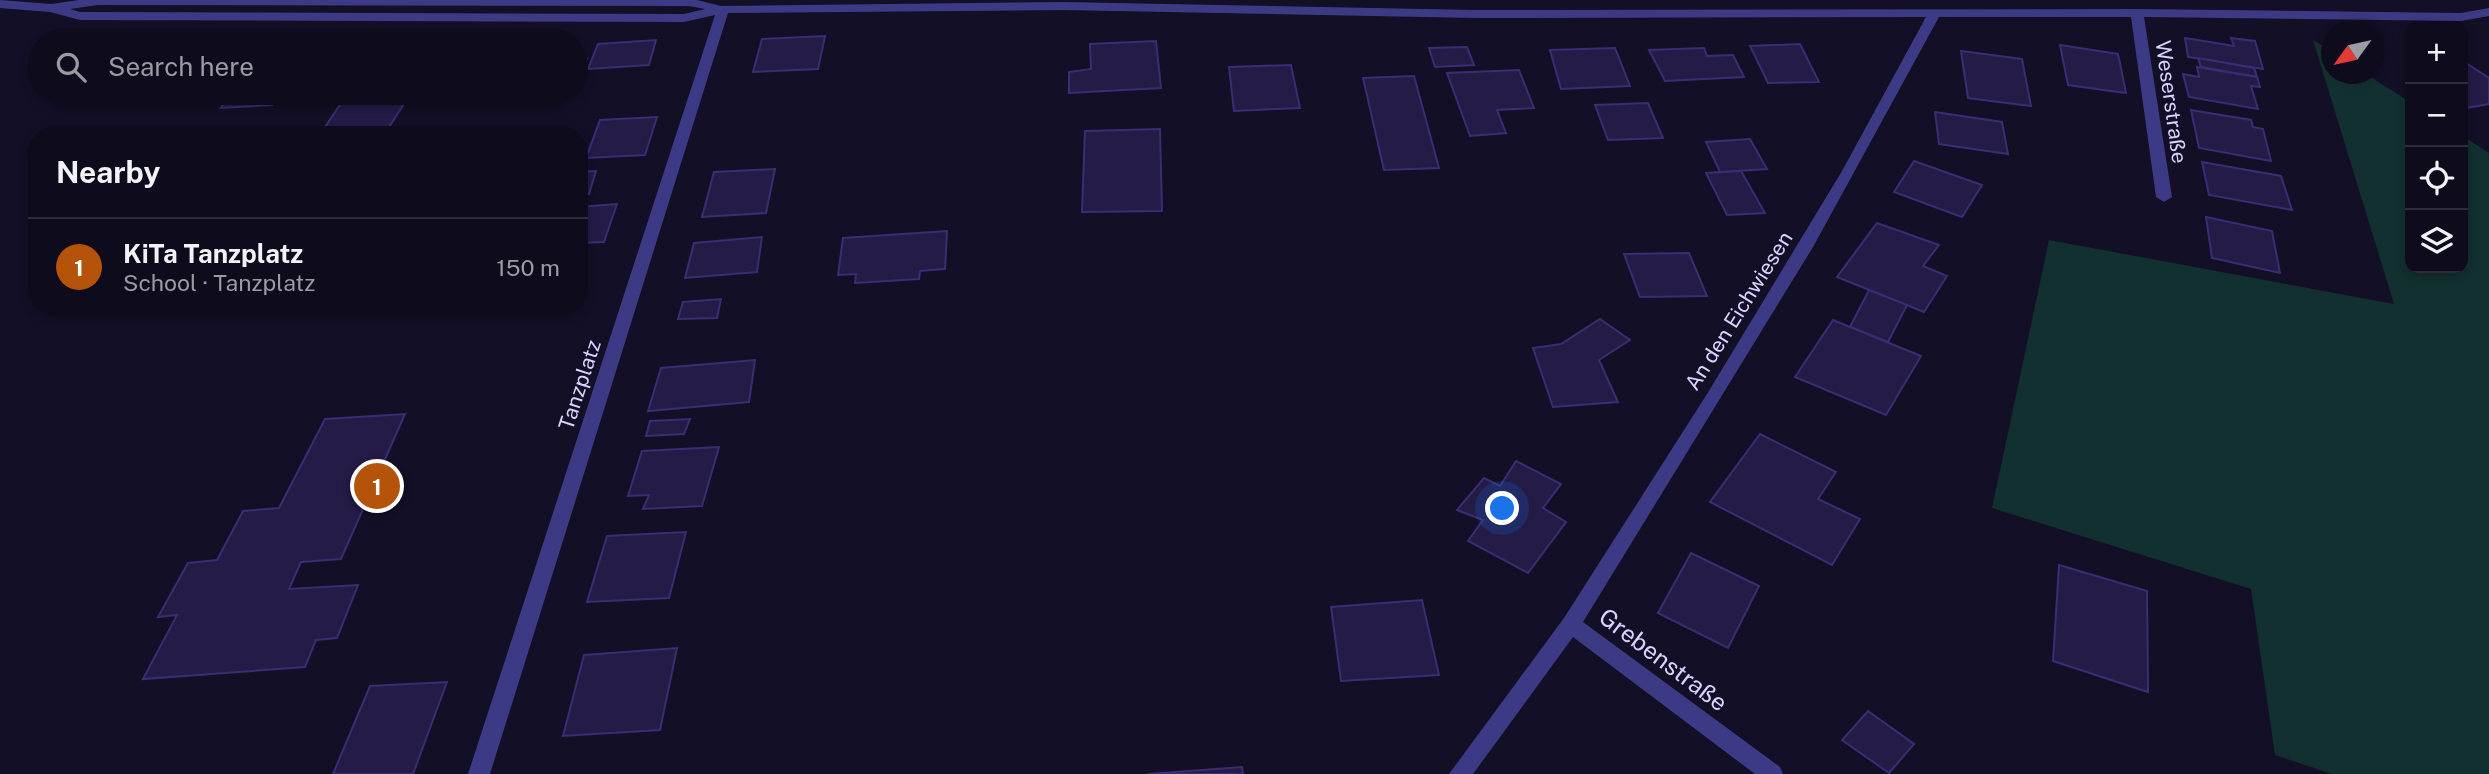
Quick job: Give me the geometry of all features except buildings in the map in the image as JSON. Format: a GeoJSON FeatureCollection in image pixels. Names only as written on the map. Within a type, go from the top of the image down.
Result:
{"type":"FeatureCollection","features":[{"type":"Feature","properties":{"kind":"street"},"geometry":{"type":"LineString","coordinates":[[1814,0],[1820,15]]}},
{"type":"Feature","properties":{"kind":"street"},"geometry":{"type":"LineString","coordinates":[[2229,0],[2253,14]]}},
{"type":"Feature","properties":{"kind":"street","name":"Weserstraße"},"geometry":{"type":"LineString","coordinates":[[0,4],[51,8],[80,16],[135,17],[684,18],[723,9],[1160,7],[1410,13],[1820,15],[2137,13],[2461,17],[2489,12]]}},
{"type":"Feature","properties":{"kind":"street","name":"Tanzplatz"},"geometry":{"type":"LineString","coordinates":[[479,774],[723,9]]}},
{"type":"Feature","properties":{"kind":"street","name":"Weserstraße"},"geometry":{"type":"LineString","coordinates":[[2137,13],[2164,197]]}},
{"type":"Feature","properties":{"kind":"street","name":"An den Eichwiesen"},"geometry":{"type":"LineString","coordinates":[[1571,624],[1787,279],[1843,184],[1934,15]]}},
{"type":"Feature","properties":{"kind":"street","name":"Grebenstraße"},"geometry":{"type":"LineString","coordinates":[[1460,774],[1571,624],[1772,774]]}},
{"type":"Feature","properties":{"kind":"green space"},"geometry":{"type":"Polygon","coordinates":[[[2313,40],[2321,45],[2321,66],[2313,40]]]}},
{"type":"Feature","properties":{"kind":"green space"},"geometry":{"type":"Polygon","coordinates":[[[2326,84],[2382,84],[2405,99],[2405,273],[2468,273],[2468,139],[2489,153],[2489,774],[2332,774],[2275,755],[2251,589],[1992,508],[2049,240],[2394,304],[2326,84]]]}},
{"type":"Feature","properties":{"kind":"place","name":"KiTa Tanzplatz"},"geometry":{"type":"Point","coordinates":[377,486]}}]}
